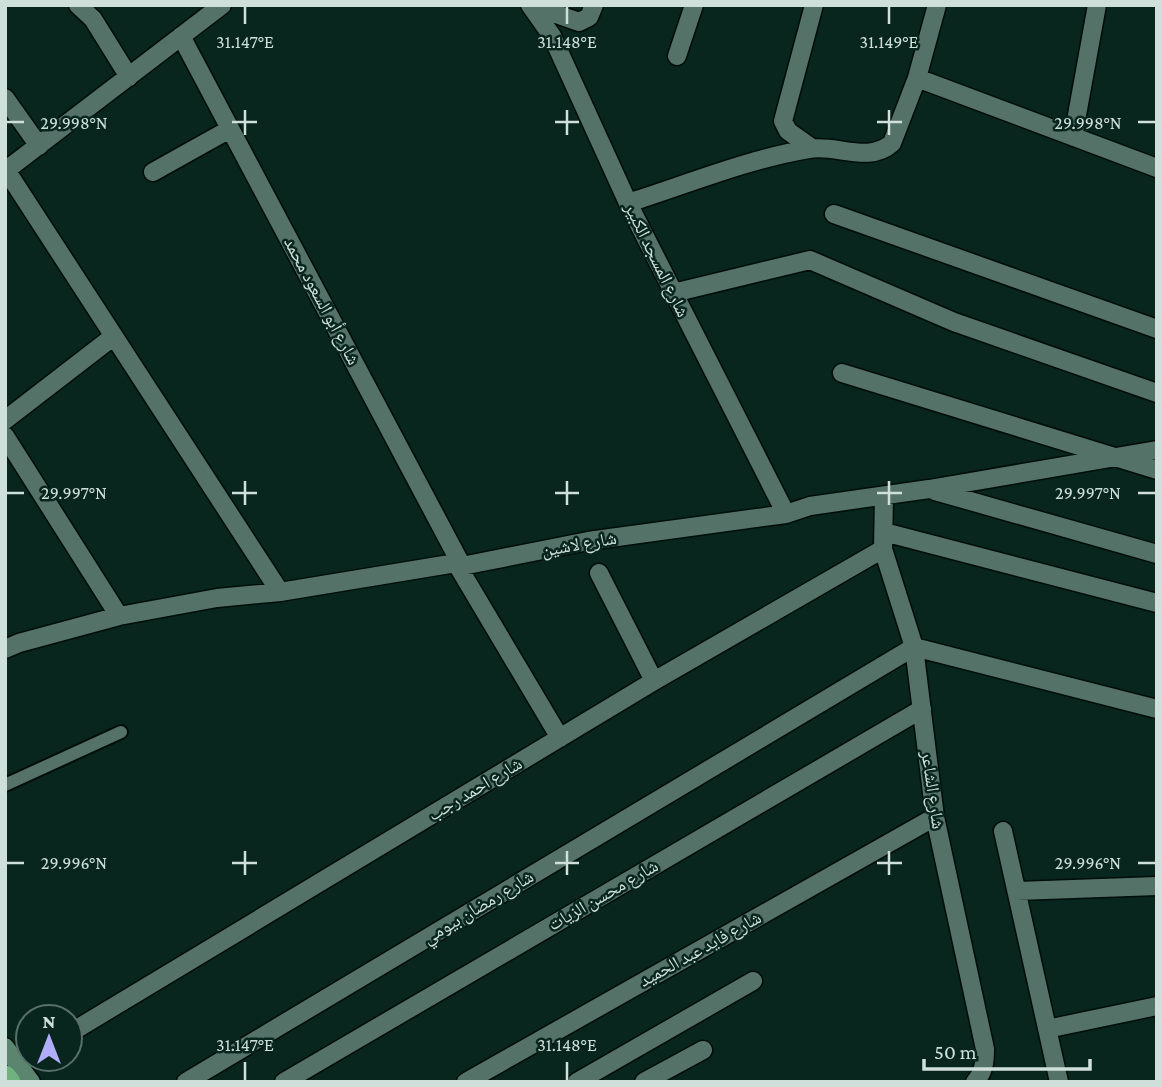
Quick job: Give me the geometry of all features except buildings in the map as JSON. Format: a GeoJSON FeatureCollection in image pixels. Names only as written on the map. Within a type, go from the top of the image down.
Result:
{"type":"FeatureCollection","features":[{"type":"Feature","properties":{"kind":"main road"},"geometry":{"type":"LineString","coordinates":[[5,1047],[14,1068]]}},
{"type":"Feature","properties":{"kind":"street"},"geometry":{"type":"LineString","coordinates":[[78,5],[93,19],[129,77]]}},
{"type":"Feature","properties":{"kind":"street"},"geometry":{"type":"LineString","coordinates":[[222,5],[6,170],[280,592]]}},
{"type":"Feature","properties":{"kind":"street"},"geometry":{"type":"LineString","coordinates":[[531,5],[579,22],[589,17],[594,5]]}},
{"type":"Feature","properties":{"kind":"street","name":"شارع المسجد الكبير"},"geometry":{"type":"LineString","coordinates":[[531,5],[552,36],[628,203],[786,514]]}},
{"type":"Feature","properties":{"kind":"street"},"geometry":{"type":"LineString","coordinates":[[677,56],[694,5]]}},
{"type":"Feature","properties":{"kind":"street"},"geometry":{"type":"LineString","coordinates":[[812,148],[788,131],[783,121],[814,5]]}},
{"type":"Feature","properties":{"kind":"street"},"geometry":{"type":"LineString","coordinates":[[628,203],[755,162],[812,148],[835,148],[867,154],[885,149],[892,144],[917,78],[937,5]]}},
{"type":"Feature","properties":{"kind":"street"},"geometry":{"type":"LineString","coordinates":[[1073,137],[1097,5]]}},
{"type":"Feature","properties":{"kind":"street","name":"شارع أبو السعود محمد"},"geometry":{"type":"LineString","coordinates":[[181,36],[459,565],[560,738]]}},
{"type":"Feature","properties":{"kind":"street"},"geometry":{"type":"LineString","coordinates":[[917,78],[1157,168]]}},
{"type":"Feature","properties":{"kind":"street"},"geometry":{"type":"LineString","coordinates":[[5,98],[39,146]]}},
{"type":"Feature","properties":{"kind":"street"},"geometry":{"type":"LineString","coordinates":[[153,172],[230,129]]}},
{"type":"Feature","properties":{"kind":"street"},"geometry":{"type":"LineString","coordinates":[[834,214],[1157,329]]}},
{"type":"Feature","properties":{"kind":"street"},"geometry":{"type":"LineString","coordinates":[[673,293],[810,260],[962,325],[1157,393]]}},
{"type":"Feature","properties":{"kind":"street"},"geometry":{"type":"LineString","coordinates":[[5,420],[114,336]]}},
{"type":"Feature","properties":{"kind":"street"},"geometry":{"type":"LineString","coordinates":[[842,373],[1157,470]]}},
{"type":"Feature","properties":{"kind":"street"},"geometry":{"type":"LineString","coordinates":[[5,436],[119,616]]}},
{"type":"Feature","properties":{"kind":"street","name":"شارع لاشين"},"geometry":{"type":"LineString","coordinates":[[5,649],[119,616],[217,598],[280,592],[459,565],[587,541],[786,514],[810,506],[929,489],[1157,450]]}},
{"type":"Feature","properties":{"kind":"street"},"geometry":{"type":"LineString","coordinates":[[929,489],[1157,554]]}},
{"type":"Feature","properties":{"kind":"street","name":"شارع الشاعر"},"geometry":{"type":"LineString","coordinates":[[884,496],[883,541],[914,646],[935,817],[985,1049],[985,1062],[981,1075],[975,1082]]}},
{"type":"Feature","properties":{"kind":"street"},"geometry":{"type":"LineString","coordinates":[[883,541],[1157,603]]}},
{"type":"Feature","properties":{"kind":"street","name":"شارع احمد رجب"},"geometry":{"type":"LineString","coordinates":[[84,1025],[883,541]]}},
{"type":"Feature","properties":{"kind":"street"},"geometry":{"type":"LineString","coordinates":[[599,573],[654,681]]}},
{"type":"Feature","properties":{"kind":"street"},"geometry":{"type":"LineString","coordinates":[[914,646],[1157,709]]}},
{"type":"Feature","properties":{"kind":"street","name":"شارع رمضان بيومي"},"geometry":{"type":"LineString","coordinates":[[186,1082],[914,646]]}},
{"type":"Feature","properties":{"kind":"street","name":"شارع محسن الزيات"},"geometry":{"type":"LineString","coordinates":[[284,1082],[922,709]]}},
{"type":"Feature","properties":{"kind":"street","name":"شارع فايد عبد الحميد"},"geometry":{"type":"LineString","coordinates":[[466,1082],[935,817]]}},
{"type":"Feature","properties":{"kind":"street"},"geometry":{"type":"LineString","coordinates":[[1003,831],[1059,1082]]}},
{"type":"Feature","properties":{"kind":"street"},"geometry":{"type":"LineString","coordinates":[[1017,891],[1157,886]]}},
{"type":"Feature","properties":{"kind":"street"},"geometry":{"type":"LineString","coordinates":[[577,1082],[753,981]]}},
{"type":"Feature","properties":{"kind":"street"},"geometry":{"type":"LineString","coordinates":[[1047,1029],[1157,1006]]}},
{"type":"Feature","properties":{"kind":"street"},"geometry":{"type":"LineString","coordinates":[[643,1082],[703,1050]]}},
{"type":"Feature","properties":{"kind":"lane"},"geometry":{"type":"LineString","coordinates":[[5,785],[121,732]]}}]}
